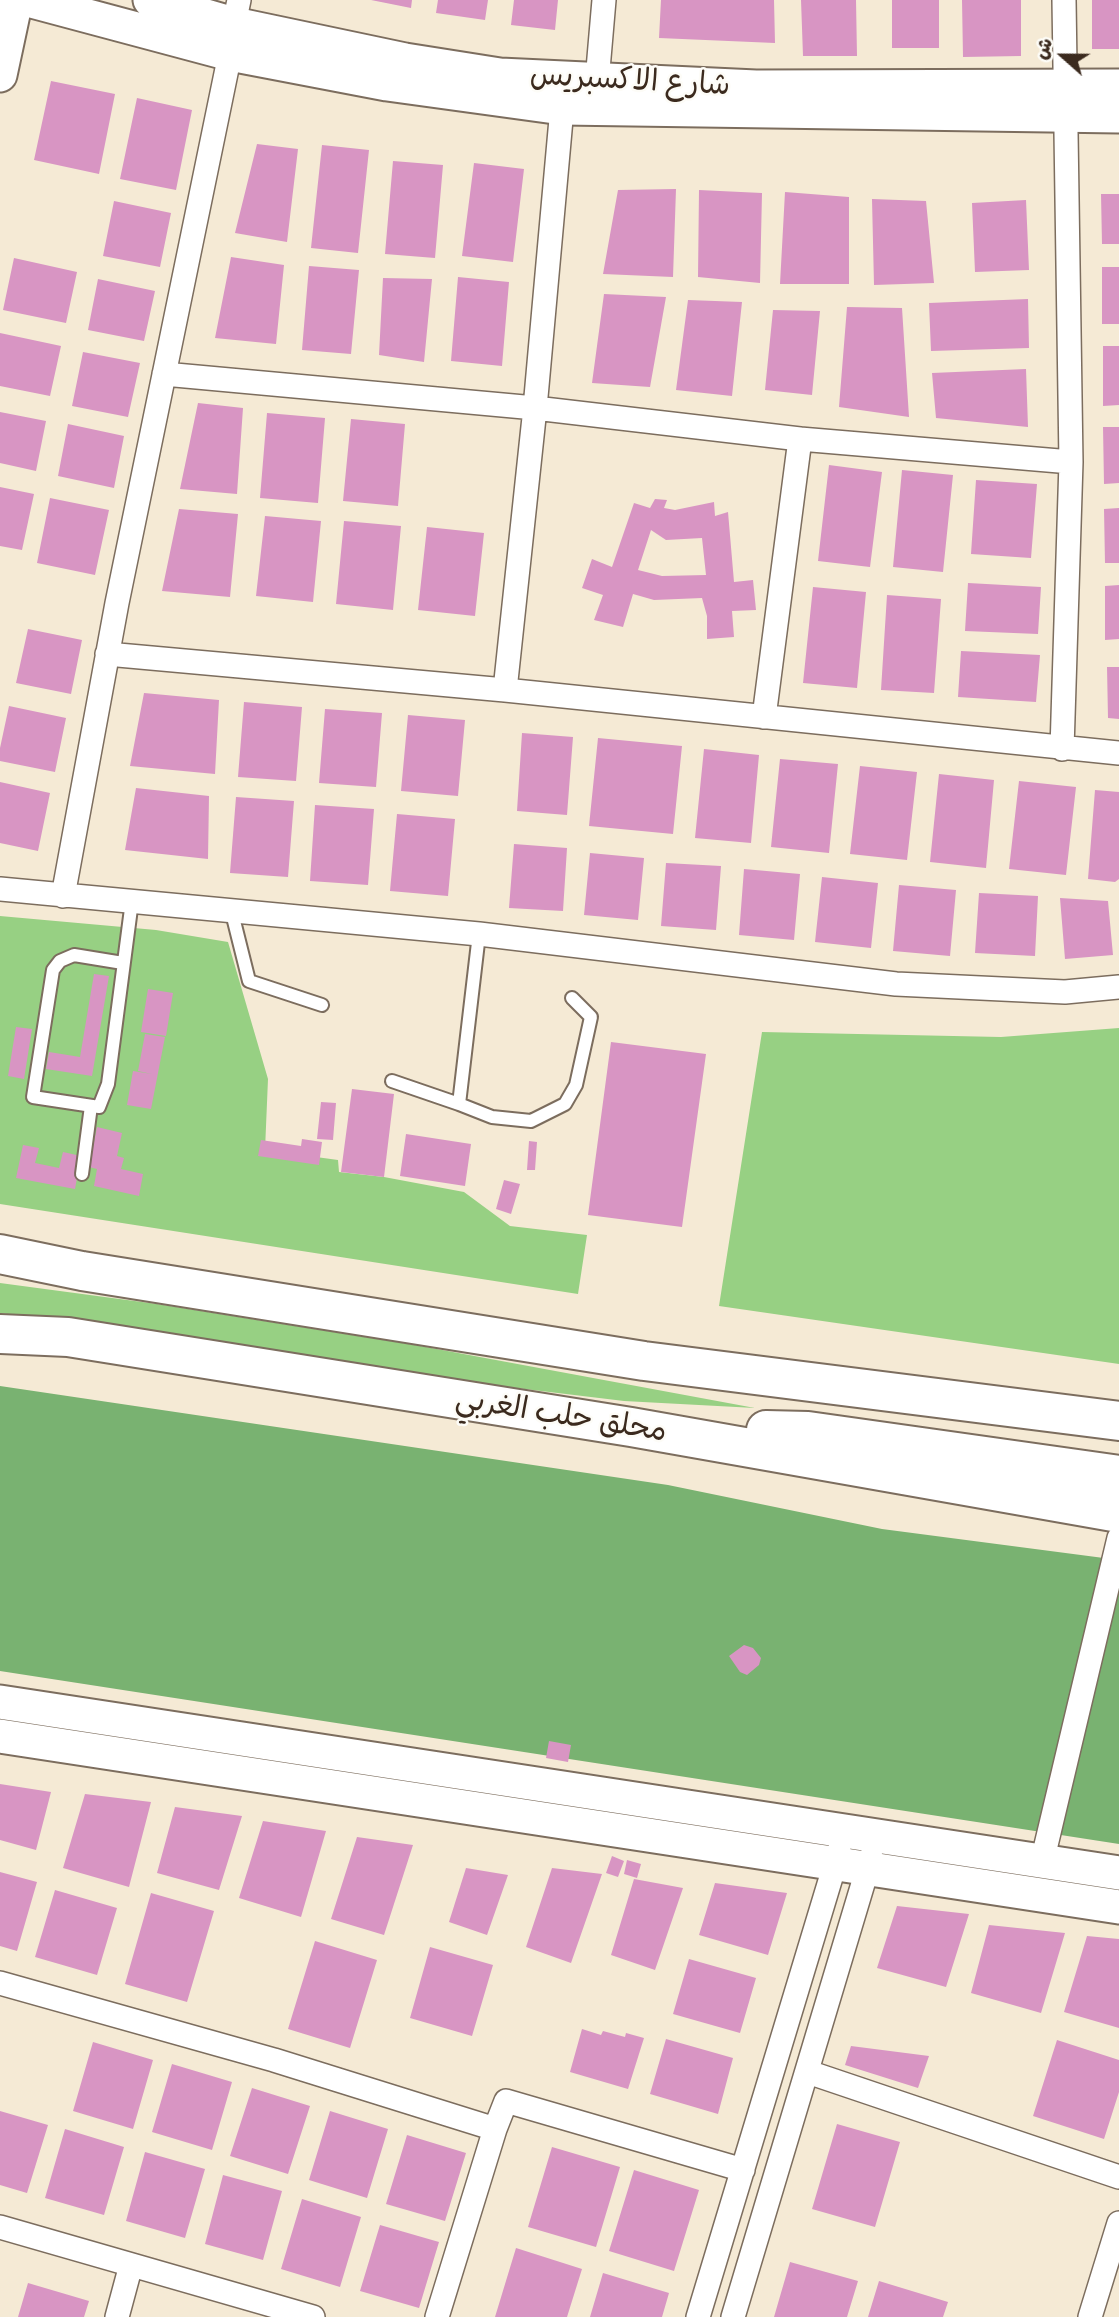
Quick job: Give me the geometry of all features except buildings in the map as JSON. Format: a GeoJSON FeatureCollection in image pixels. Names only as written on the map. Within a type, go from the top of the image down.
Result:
{"type":"FeatureCollection","features":[{"type":"Feature","properties":{"kind":"highway"},"geometry":{"type":"LineString","coordinates":[[0,1254],[82,1271],[644,1361],[1119,1420]]}},
{"type":"Feature","properties":{"kind":"highway","name":"محلق حلب الغربي"},"geometry":{"type":"LineString","coordinates":[[0,1334],[68,1338],[631,1427],[1119,1513]]}},
{"type":"Feature","properties":{"kind":"highway"},"geometry":{"type":"LineString","coordinates":[[644,1361],[817,1398],[1119,1444]]}},
{"type":"Feature","properties":{"kind":"highway"},"geometry":{"type":"LineString","coordinates":[[631,1427],[808,1431],[1119,1475]]}},
{"type":"Feature","properties":{"kind":"street"},"geometry":{"type":"LineString","coordinates":[[0,75],[16,0]]}},
{"type":"Feature","properties":{"kind":"street"},"geometry":{"type":"LineString","coordinates":[[28,0],[234,26],[387,84],[562,108],[1066,100],[1119,116]]}},
{"type":"Feature","properties":{"kind":"street","name":"شارع الاكسبريس"},"geometry":{"type":"LineString","coordinates":[[150,0],[234,26],[405,60],[500,75],[1066,100],[1119,86]]}},
{"type":"Feature","properties":{"kind":"street"},"geometry":{"type":"LineString","coordinates":[[597,81],[604,0]]}},
{"type":"Feature","properties":{"kind":"street"},"geometry":{"type":"LineString","coordinates":[[1062,748],[1071,463],[1064,0]]}},
{"type":"Feature","properties":{"kind":"street"},"geometry":{"type":"LineString","coordinates":[[63,896],[107,654],[234,26]]}},
{"type":"Feature","properties":{"kind":"street"},"geometry":{"type":"LineString","coordinates":[[505,690],[535,408],[562,108]]}},
{"type":"Feature","properties":{"kind":"street"},"geometry":{"type":"LineString","coordinates":[[164,374],[535,408],[800,439],[1071,463]]}},
{"type":"Feature","properties":{"kind":"street"},"geometry":{"type":"LineString","coordinates":[[764,717],[800,439]]}},
{"type":"Feature","properties":{"kind":"street"},"geometry":{"type":"LineString","coordinates":[[107,654],[505,690],[1119,753]]}},
{"type":"Feature","properties":{"kind":"street"},"geometry":{"type":"LineString","coordinates":[[0,889],[479,934],[895,984],[1065,992],[1119,987]]}},
{"type":"Feature","properties":{"kind":"street"},"geometry":{"type":"LineString","coordinates":[[1042,1862],[1119,1538]]}},
{"type":"Feature","properties":{"kind":"street"},"geometry":{"type":"LineString","coordinates":[[0,1702],[1119,1873]]}},
{"type":"Feature","properties":{"kind":"street"},"geometry":{"type":"LineString","coordinates":[[0,1736],[1119,1908]]}},
{"type":"Feature","properties":{"kind":"street"},"geometry":{"type":"LineString","coordinates":[[698,2317],[836,1864],[843,1831]]}},
{"type":"Feature","properties":{"kind":"street"},"geometry":{"type":"LineString","coordinates":[[733,2317],[876,1836]]}},
{"type":"Feature","properties":{"kind":"street"},"geometry":{"type":"LineString","coordinates":[[0,1983],[274,2060],[495,2129]]}},
{"type":"Feature","properties":{"kind":"street"},"geometry":{"type":"LineString","coordinates":[[808,2072],[1119,2177]]}},
{"type":"Feature","properties":{"kind":"street"},"geometry":{"type":"LineString","coordinates":[[437,2317],[506,2101],[743,2170]]}},
{"type":"Feature","properties":{"kind":"street"},"geometry":{"type":"LineString","coordinates":[[1090,2317],[1119,2223]]}},
{"type":"Feature","properties":{"kind":"street"},"geometry":{"type":"LineString","coordinates":[[0,2227],[313,2317]]}},
{"type":"Feature","properties":{"kind":"street"},"geometry":{"type":"LineString","coordinates":[[117,2317],[131,2265]]}},
{"type":"Feature","properties":{"kind":"lane"},"geometry":{"type":"LineString","coordinates":[[124,963],[74,955],[60,961],[53,970],[33,1097],[99,1107],[108,1084],[124,963],[132,901]]}},
{"type":"Feature","properties":{"kind":"lane"},"geometry":{"type":"LineString","coordinates":[[231,909],[250,981],[322,1005]]}},
{"type":"Feature","properties":{"kind":"lane"},"geometry":{"type":"LineString","coordinates":[[458,1104],[479,934]]}},
{"type":"Feature","properties":{"kind":"lane"},"geometry":{"type":"LineString","coordinates":[[392,1081],[492,1117],[531,1121],[565,1104],[576,1085],[591,1017],[572,998]]}},
{"type":"Feature","properties":{"kind":"lane"},"geometry":{"type":"LineString","coordinates":[[82,1174],[91,1106]]}},
{"type":"Feature","properties":{"kind":"green space"},"geometry":{"type":"Polygon","coordinates":[[[0,916],[156,930],[228,942],[268,1079],[265,1150],[338,1160],[339,1172],[384,1177],[464,1192],[510,1226],[587,1235],[578,1294],[0,1204],[0,916]]]}},
{"type":"Feature","properties":{"kind":"green space"},"geometry":{"type":"Polygon","coordinates":[[[1119,1028],[1119,1364],[719,1306],[762,1032],[1001,1037],[1119,1028]]]}},
{"type":"Feature","properties":{"kind":"green space"},"geometry":{"type":"Polygon","coordinates":[[[0,1283],[157,1304],[415,1345],[755,1408],[624,1401],[417,1376],[143,1332],[0,1313],[0,1283]]]}},
{"type":"Feature","properties":{"kind":"green space"},"geometry":{"type":"Polygon","coordinates":[[[0,1386],[668,1485],[882,1529],[1119,1560],[1119,1844],[0,1671],[0,1386]]]}}]}
